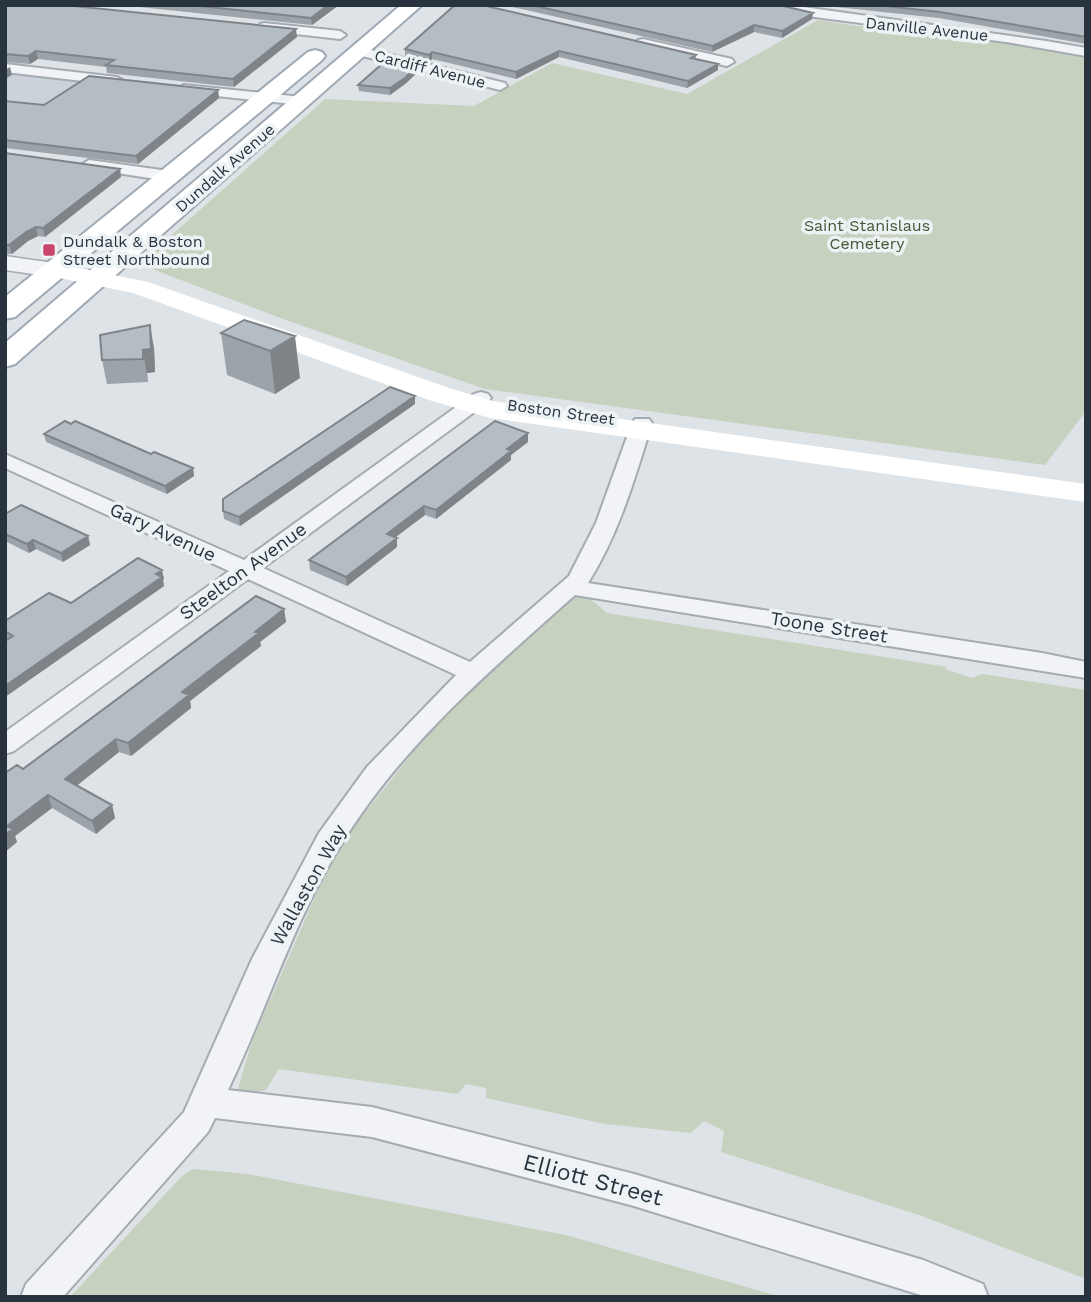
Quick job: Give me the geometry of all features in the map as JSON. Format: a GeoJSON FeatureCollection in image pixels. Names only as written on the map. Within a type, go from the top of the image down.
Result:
{"type":"FeatureCollection","features":[{"type":"Feature","properties":{"kind":"main road","name":"Dundalk Avenue"},"geometry":{"type":"LineString","coordinates":[[5,358],[413,5]]}},
{"type":"Feature","properties":{"kind":"main road","name":"Dundalk Avenue"},"geometry":{"type":"LineString","coordinates":[[5,310],[358,20]]}},
{"type":"Feature","properties":{"kind":"main road","name":"Boston Street"},"geometry":{"type":"LineString","coordinates":[[54,270],[151,280],[476,401],[1086,493]]}},
{"type":"Feature","properties":{"kind":"main road","name":"Boston Street"},"geometry":{"type":"LineString","coordinates":[[879,460],[1086,484]]}},
{"type":"Feature","properties":{"kind":"street","name":"Danville Avenue"},"geometry":{"type":"LineString","coordinates":[[768,5],[847,20],[951,30],[1086,52]]}},
{"type":"Feature","properties":{"kind":"street"},"geometry":{"type":"LineString","coordinates":[[246,25],[340,35]]}},
{"type":"Feature","properties":{"kind":"street"},"geometry":{"type":"LineString","coordinates":[[633,41],[727,62]]}},
{"type":"Feature","properties":{"kind":"street","name":"Cardiff Avenue"},"geometry":{"type":"LineString","coordinates":[[359,51],[500,86]]}},
{"type":"Feature","properties":{"kind":"street"},"geometry":{"type":"LineString","coordinates":[[5,68],[128,82]]}},
{"type":"Feature","properties":{"kind":"street"},"geometry":{"type":"LineString","coordinates":[[169,87],[302,101]]}},
{"type":"Feature","properties":{"kind":"street"},"geometry":{"type":"LineString","coordinates":[[73,163],[169,176]]}},
{"type":"Feature","properties":{"kind":"street"},"geometry":{"type":"LineString","coordinates":[[5,263],[54,270]]}},
{"type":"Feature","properties":{"kind":"street","name":"Steelton Avenue"},"geometry":{"type":"LineString","coordinates":[[5,745],[476,401]]}},
{"type":"Feature","properties":{"kind":"street","name":"Wallaston Way"},"geometry":{"type":"LineString","coordinates":[[39,1297],[196,1122],[267,959],[329,840],[376,774],[474,673],[571,587],[587,565],[626,477],[641,427]]}},
{"type":"Feature","properties":{"kind":"street","name":"Gary Avenue"},"geometry":{"type":"LineString","coordinates":[[5,460],[474,673]]}},
{"type":"Feature","properties":{"kind":"street","name":"Toone Street"},"geometry":{"type":"LineString","coordinates":[[571,587],[1086,670]]}},
{"type":"Feature","properties":{"kind":"street","name":"Elliott Street"},"geometry":{"type":"LineString","coordinates":[[206,1102],[385,1126],[634,1190],[923,1277],[970,1297]]}},
{"type":"Feature","properties":{"kind":"shaded area"},"geometry":{"type":"Polygon","coordinates":[[[5,71],[87,81],[39,113],[5,108],[5,71]]]}},
{"type":"Feature","properties":{"kind":"green space","name":"Saint Stanislaus Cemetery"},"geometry":{"type":"Polygon","coordinates":[[[818,20],[974,36],[1086,58],[1086,411],[1045,465],[485,389],[283,319],[139,264],[325,99],[474,106],[552,63],[687,94],[818,20]]]}},
{"type":"Feature","properties":{"kind":"green space"},"geometry":{"type":"Polygon","coordinates":[[[586,595],[607,613],[947,667],[945,669],[972,678],[982,674],[1086,690],[1086,1279],[922,1216],[721,1152],[724,1131],[704,1121],[691,1133],[605,1124],[486,1098],[486,1088],[466,1084],[458,1094],[279,1069],[266,1090],[253,1093],[238,1089],[252,1041],[326,872],[351,830],[434,726],[572,596],[586,595]]]}},
{"type":"Feature","properties":{"kind":"green space"},"geometry":{"type":"Polygon","coordinates":[[[193,1169],[247,1174],[566,1235],[781,1297],[70,1297],[182,1176],[193,1169]]]}},
{"type":"Feature","properties":{"kind":"building"},"geometry":{"type":"Polygon","coordinates":[[[5,5],[64,5],[296,29],[233,79],[106,65],[114,60],[36,51],[28,56],[5,54],[5,5]]]}},
{"type":"Feature","properties":{"kind":"building"},"geometry":{"type":"Polygon","coordinates":[[[190,5],[328,5],[311,18],[190,5]]]}},
{"type":"Feature","properties":{"kind":"building"},"geometry":{"type":"Polygon","coordinates":[[[455,5],[482,5],[696,55],[691,58],[718,64],[688,81],[559,51],[516,72],[432,52],[429,55],[405,49],[455,5]]]}},
{"type":"Feature","properties":{"kind":"building"},"geometry":{"type":"Polygon","coordinates":[[[531,5],[779,5],[813,13],[782,31],[754,25],[713,46],[531,5]]]}},
{"type":"Feature","properties":{"kind":"building"},"geometry":{"type":"Polygon","coordinates":[[[876,5],[1086,5],[1086,37],[940,12],[876,5]]]}},
{"type":"Feature","properties":{"kind":"building"},"geometry":{"type":"Polygon","coordinates":[[[393,60],[417,66],[390,88],[358,85],[382,64],[389,64],[393,60]]]}},
{"type":"Feature","properties":{"kind":"building"},"geometry":{"type":"Polygon","coordinates":[[[89,76],[218,90],[136,156],[5,140],[5,101],[44,105],[89,76]]]}},
{"type":"Feature","properties":{"kind":"building"},"geometry":{"type":"Polygon","coordinates":[[[5,153],[120,169],[43,228],[36,227],[5,245],[5,153]]]}},
{"type":"Feature","properties":{"kind":"building"},"geometry":{"type":"Polygon","coordinates":[[[244,320],[295,336],[270,351],[221,333],[244,320]]]}},
{"type":"Feature","properties":{"kind":"building"},"geometry":{"type":"Polygon","coordinates":[[[150,325],[151,349],[143,350],[143,359],[102,360],[100,335],[150,325]]]}},
{"type":"Feature","properties":{"kind":"building"},"geometry":{"type":"Polygon","coordinates":[[[390,387],[415,396],[239,517],[223,511],[223,499],[390,387]]]}},
{"type":"Feature","properties":{"kind":"building"},"geometry":{"type":"Polygon","coordinates":[[[65,421],[71,424],[75,421],[151,454],[154,452],[193,468],[165,486],[44,434],[65,421]]]}},
{"type":"Feature","properties":{"kind":"building"},"geometry":{"type":"Polygon","coordinates":[[[495,421],[528,433],[507,449],[511,451],[436,510],[424,506],[387,534],[397,538],[346,577],[309,560],[495,421]]]}},
{"type":"Feature","properties":{"kind":"building"},"geometry":{"type":"Polygon","coordinates":[[[21,505],[88,536],[61,553],[33,540],[27,544],[5,534],[5,514],[21,505]]]}},
{"type":"Feature","properties":{"kind":"building"},"geometry":{"type":"Polygon","coordinates":[[[138,558],[162,570],[156,574],[162,577],[5,686],[5,641],[13,636],[5,631],[5,621],[49,593],[71,603],[138,558]]]}},
{"type":"Feature","properties":{"kind":"building"},"geometry":{"type":"Polygon","coordinates":[[[256,596],[284,609],[255,632],[259,633],[182,692],[189,695],[128,743],[116,739],[65,779],[112,805],[92,821],[48,795],[7,826],[13,829],[5,835],[5,773],[17,765],[23,769],[256,596]]]}},
{"type":"Feature","properties":{"kind":"place","name":"Dundalk & Boston Street Northbound"},"geometry":{"type":"Point","coordinates":[49,250]}}]}
